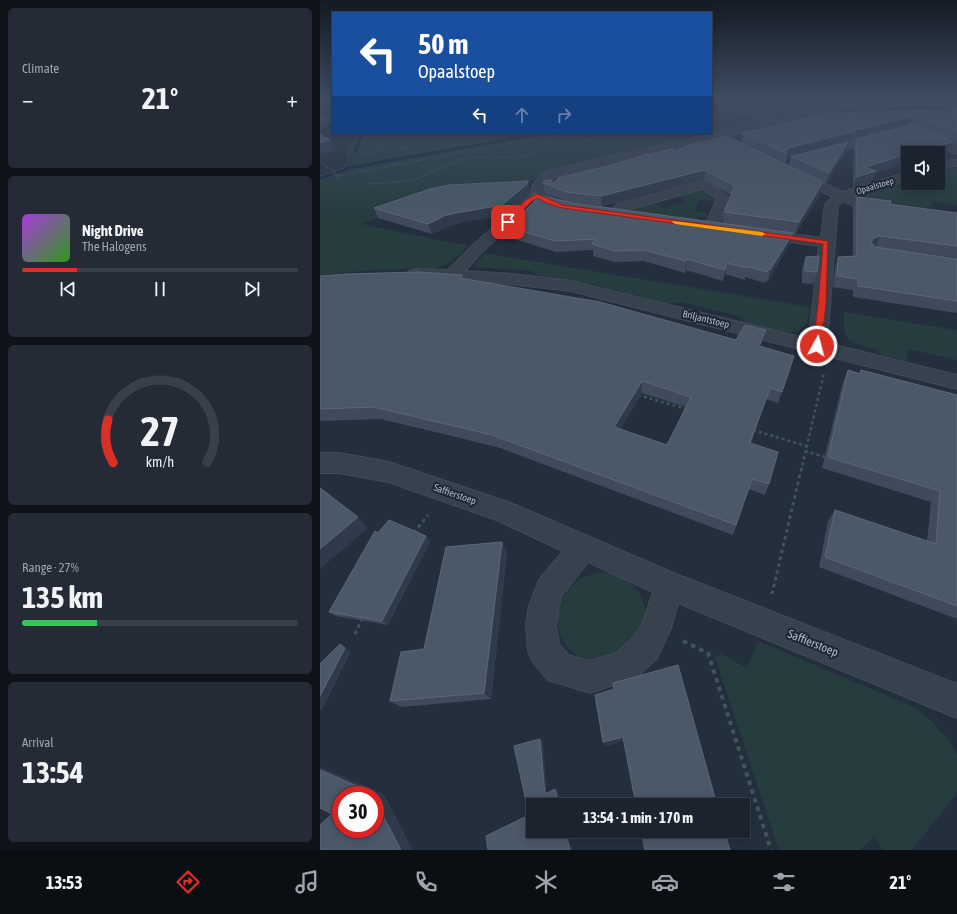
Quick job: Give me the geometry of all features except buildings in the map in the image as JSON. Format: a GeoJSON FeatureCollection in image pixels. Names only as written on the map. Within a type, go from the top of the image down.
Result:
{"type":"FeatureCollection","features":[{"type":"Feature","properties":{"kind":"street"},"geometry":{"type":"LineString","coordinates":[[537,195],[538,185],[542,180],[551,174],[706,139]]}},
{"type":"Feature","properties":{"kind":"street"},"geometry":{"type":"LineString","coordinates":[[723,139],[732,143]]}},
{"type":"Feature","properties":{"kind":"street"},"geometry":{"type":"LineString","coordinates":[[805,157],[872,139]]}},
{"type":"Feature","properties":{"kind":"street"},"geometry":{"type":"LineString","coordinates":[[937,139],[943,141],[957,151]]}},
{"type":"Feature","properties":{"kind":"street"},"geometry":{"type":"LineString","coordinates":[[945,166],[957,163]]}},
{"type":"Feature","properties":{"kind":"street","name":"Opaalstoep"},"geometry":{"type":"LineString","coordinates":[[785,168],[854,202],[894,206]]}},
{"type":"Feature","properties":{"kind":"street","name":"Opaalstoep"},"geometry":{"type":"LineString","coordinates":[[842,196],[901,178]]}},
{"type":"Feature","properties":{"kind":"street"},"geometry":{"type":"LineString","coordinates":[[615,214],[622,207],[704,185],[724,198],[711,228]]}},
{"type":"Feature","properties":{"kind":"street"},"geometry":{"type":"LineString","coordinates":[[537,195],[548,202],[562,206]]}},
{"type":"Feature","properties":{"kind":"street"},"geometry":{"type":"LineString","coordinates":[[453,274],[529,200],[537,195]]}},
{"type":"Feature","properties":{"kind":"street"},"geometry":{"type":"LineString","coordinates":[[823,348],[822,304],[826,243],[832,204],[842,196]]}},
{"type":"Feature","properties":{"kind":"street"},"geometry":{"type":"LineString","coordinates":[[600,212],[637,217]]}},
{"type":"Feature","properties":{"kind":"street"},"geometry":{"type":"LineString","coordinates":[[696,225],[726,230]]}},
{"type":"Feature","properties":{"kind":"street"},"geometry":{"type":"LineString","coordinates":[[749,233],[826,243]]}},
{"type":"Feature","properties":{"kind":"street","name":"Briljantstoep"},"geometry":{"type":"LineString","coordinates":[[401,274],[453,274],[528,279],[571,286],[957,382]]}},
{"type":"Feature","properties":{"kind":"street","name":"Saffierstoep"},"geometry":{"type":"LineString","coordinates":[[320,463],[339,463],[389,472],[502,511],[584,546],[669,585],[957,701]]}},
{"type":"Feature","properties":{"kind":"street"},"geometry":{"type":"LineString","coordinates":[[584,546],[549,590],[544,606],[541,625],[544,651],[559,669],[590,677],[626,666],[646,646],[656,628],[669,585]]}},
{"type":"Feature","properties":{"kind":"path"},"geometry":{"type":"LineString","coordinates":[[360,154],[366,139]]}},
{"type":"Feature","properties":{"kind":"path"},"geometry":{"type":"LineString","coordinates":[[346,156],[410,147],[434,139]]}},
{"type":"Feature","properties":{"kind":"path"},"geometry":{"type":"LineString","coordinates":[[337,176],[538,139]]}},
{"type":"Feature","properties":{"kind":"path"},"geometry":{"type":"LineString","coordinates":[[371,184],[413,180],[458,160],[470,158],[525,156],[535,154],[544,151],[551,145],[549,143],[551,140],[549,139]]}},
{"type":"Feature","properties":{"kind":"path"},"geometry":{"type":"LineString","coordinates":[[570,139],[575,140],[597,139]]}},
{"type":"Feature","properties":{"kind":"path"},"geometry":{"type":"LineString","coordinates":[[320,176],[335,172],[346,166],[350,155]]}},
{"type":"Feature","properties":{"kind":"path"},"geometry":{"type":"LineString","coordinates":[[322,163],[335,172],[338,180]]}},
{"type":"Feature","properties":{"kind":"path"},"geometry":{"type":"LineString","coordinates":[[765,623],[806,451],[823,348]]}},
{"type":"Feature","properties":{"kind":"path"},"geometry":{"type":"LineString","coordinates":[[631,393],[690,410]]}},
{"type":"Feature","properties":{"kind":"path"},"geometry":{"type":"LineString","coordinates":[[748,428],[806,446]]}},
{"type":"Feature","properties":{"kind":"path"},"geometry":{"type":"LineString","coordinates":[[806,451],[836,460]]}},
{"type":"Feature","properties":{"kind":"path"},"geometry":{"type":"LineString","coordinates":[[412,535],[447,491]]}},
{"type":"Feature","properties":{"kind":"path"},"geometry":{"type":"LineString","coordinates":[[355,634],[365,613]]}},
{"type":"Feature","properties":{"kind":"path"},"geometry":{"type":"LineString","coordinates":[[656,628],[708,653],[771,850]]}},
{"type":"Feature","properties":{"kind":"green space"},"geometry":{"type":"Polygon","coordinates":[[[353,139],[691,139],[552,170],[537,176],[525,184],[390,212],[362,224],[468,246],[450,263],[432,269],[372,270],[320,275],[320,177],[347,168],[353,156],[362,155],[362,153],[347,154],[353,139]]]}},
{"type":"Feature","properties":{"kind":"green space"},"geometry":{"type":"Polygon","coordinates":[[[957,168],[957,205],[932,201],[933,208],[862,199],[860,197],[860,195],[898,183],[901,184],[901,190],[945,190],[945,169],[957,168]]]}},
{"type":"Feature","properties":{"kind":"green space"},"geometry":{"type":"Polygon","coordinates":[[[698,191],[705,192],[715,200],[700,200],[694,211],[708,213],[707,218],[697,217],[696,220],[632,211],[635,208],[653,202],[663,208],[686,202],[679,196],[698,191]]]}},
{"type":"Feature","properties":{"kind":"green space"},"geometry":{"type":"Polygon","coordinates":[[[485,253],[810,307],[807,324],[798,332],[781,332],[744,323],[742,317],[680,302],[669,304],[590,284],[536,275],[533,271],[473,267],[485,253]]]}},
{"type":"Feature","properties":{"kind":"green space"},"geometry":{"type":"Polygon","coordinates":[[[844,312],[957,330],[957,360],[908,349],[907,361],[881,355],[875,349],[853,343],[848,338],[844,331],[844,312]]]}},
{"type":"Feature","properties":{"kind":"green space"},"geometry":{"type":"Polygon","coordinates":[[[596,573],[609,573],[619,576],[633,585],[643,599],[646,616],[643,629],[627,652],[605,659],[588,660],[574,653],[567,647],[559,630],[558,620],[559,611],[566,593],[577,581],[596,573]]]}},
{"type":"Feature","properties":{"kind":"green space"},"geometry":{"type":"Polygon","coordinates":[[[758,641],[914,707],[929,719],[947,738],[957,755],[957,793],[912,850],[883,850],[874,837],[860,850],[779,850],[715,657],[721,654],[747,668],[758,641]]]}},
{"type":"Feature","properties":{"kind":"waterway"},"geometry":{"type":"LineString","coordinates":[[356,151],[360,139]]}},
{"type":"Feature","properties":{"kind":"waterway"},"geometry":{"type":"LineString","coordinates":[[336,172],[350,168],[512,139]]}},
{"type":"Feature","properties":{"kind":"waterway"},"geometry":{"type":"LineString","coordinates":[[320,177],[330,175]]}},
{"type":"Feature","properties":{"kind":"slow traffic"},"geometry":{"type":"LineString","coordinates":[[675,222],[762,234]]}},
{"type":"Feature","properties":{"kind":"route"},"geometry":{"type":"LineString","coordinates":[[508,222],[529,200],[537,195],[548,202],[562,206],[826,243],[822,304],[817,346]]}}]}
